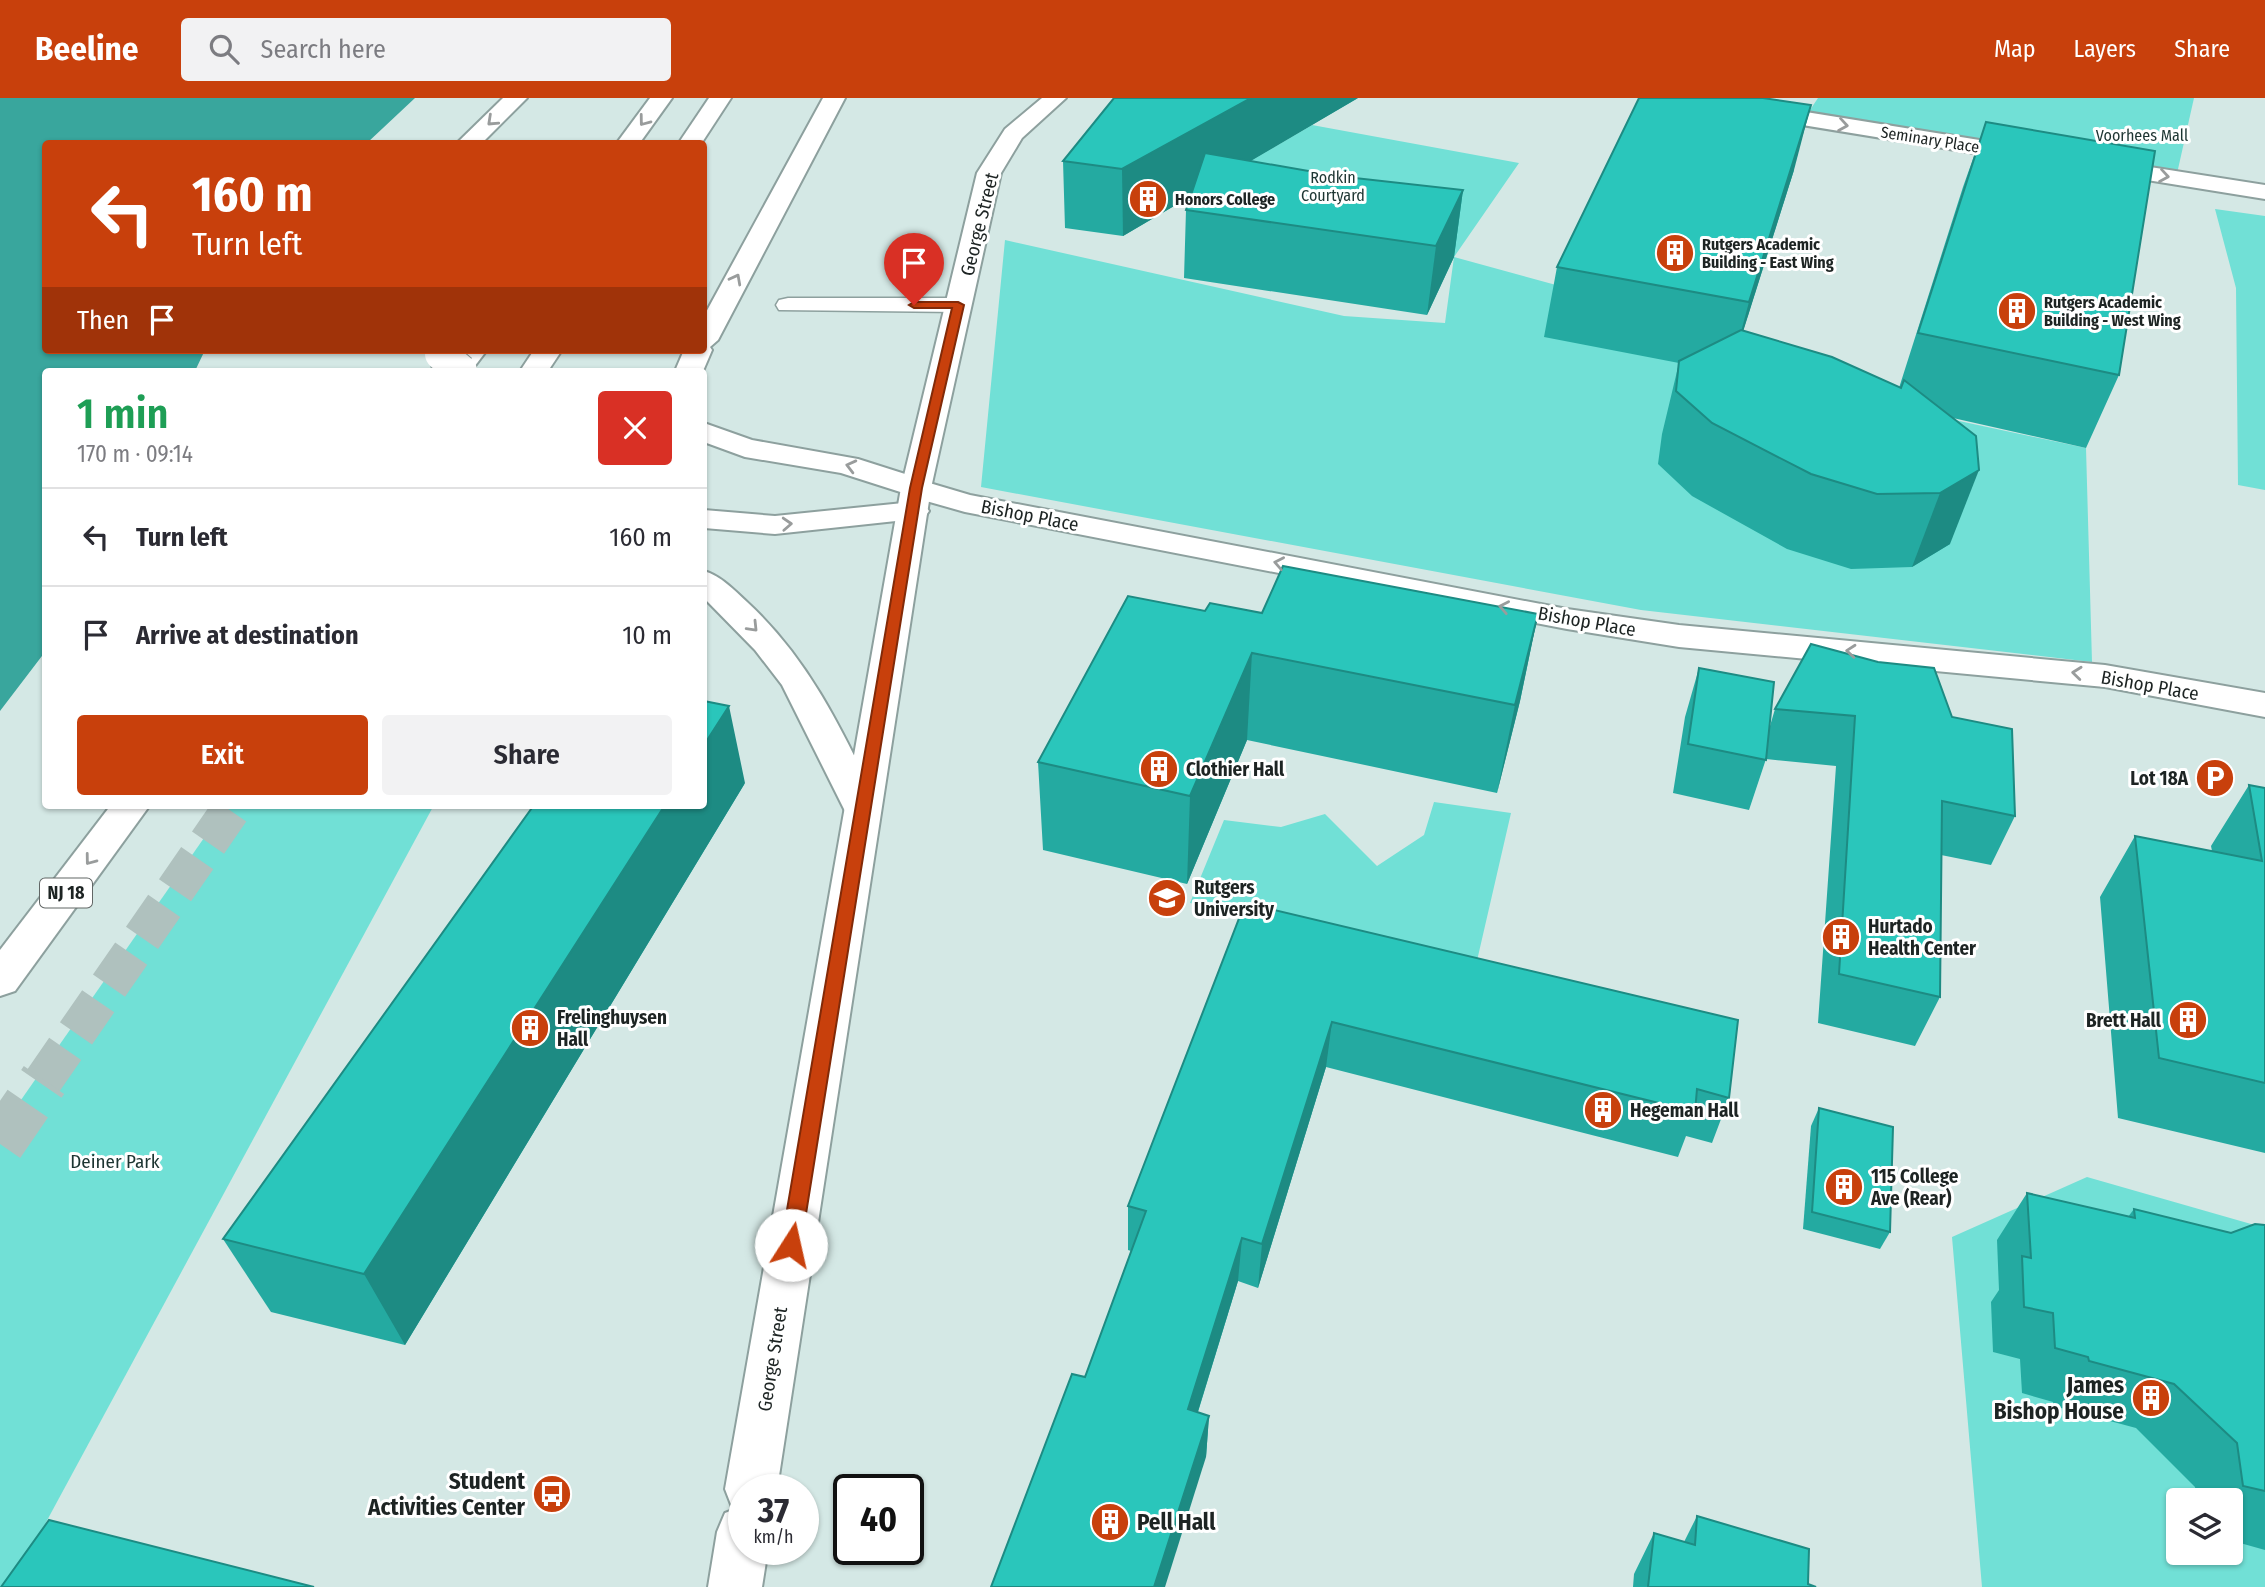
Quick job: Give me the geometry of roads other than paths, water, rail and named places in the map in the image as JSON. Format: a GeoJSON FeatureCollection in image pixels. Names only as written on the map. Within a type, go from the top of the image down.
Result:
{"type":"FeatureCollection","features":[{"type":"Feature","properties":{"kind":"main road"},"geometry":{"type":"LineString","coordinates":[[471,140],[516,98]]}},
{"type":"Feature","properties":{"kind":"main road"},"geometry":{"type":"LineString","coordinates":[[630,140],[661,98]]}},
{"type":"Feature","properties":{"kind":"main road"},"geometry":{"type":"LineString","coordinates":[[692,140],[720,98]]}},
{"type":"Feature","properties":{"kind":"main road"},"geometry":{"type":"LineString","coordinates":[[707,334],[834,98]]}},
{"type":"Feature","properties":{"kind":"main road","name":"George Street"},"geometry":{"type":"LineString","coordinates":[[753,1474],[847,912],[861,808],[914,500],[989,173],[1013,134],[1055,98]]}},
{"type":"Feature","properties":{"kind":"main road","name":"Seminary Place"},"geometry":{"type":"LineString","coordinates":[[1679,98],[2046,158]]}},
{"type":"Feature","properties":{"kind":"main road"},"geometry":{"type":"LineString","coordinates":[[2072,162],[2265,192]]}},
{"type":"Feature","properties":{"kind":"main road"},"geometry":{"type":"LineString","coordinates":[[441,354],[456,368]]}},
{"type":"Feature","properties":{"kind":"main road","name":"Bishop Place"},"geometry":{"type":"LineString","coordinates":[[707,433],[745,448],[847,465],[914,500],[965,503],[1567,619],[1679,636],[2105,676],[2265,705]]}},
{"type":"Feature","properties":{"kind":"main road"},"geometry":{"type":"LineString","coordinates":[[711,521],[789,524],[914,500]]}},
{"type":"Feature","properties":{"kind":"main road"},"geometry":{"type":"LineString","coordinates":[[707,584],[752,626],[787,667],[806,696],[861,808]]}},
{"type":"Feature","properties":{"kind":"main road","name":"NJ 18"},"geometry":{"type":"LineString","coordinates":[[0,980],[128,809]]}},
{"type":"Feature","properties":{"kind":"main road"},"geometry":{"type":"LineString","coordinates":[[735,1587],[739,1565]]}},
{"type":"Feature","properties":{"kind":"lane"},"geometry":{"type":"LineString","coordinates":[[788,305],[958,305]]}},
{"type":"Feature","properties":{"kind":"tunnel"},"geometry":{"type":"LineString","coordinates":[[43,1081],[231,809]]}},
{"type":"Feature","properties":{"kind":"tunnel"},"geometry":{"type":"LineString","coordinates":[[0,1144],[44,1080]]}},
{"type":"Feature","properties":{"kind":"place","name":"Honors College"},"geometry":{"type":"Point","coordinates":[1148,199]}},
{"type":"Feature","properties":{"kind":"place","name":"Rutgers Academic Building - East Wing"},"geometry":{"type":"Point","coordinates":[1675,253]}},
{"type":"Feature","properties":{"kind":"place","name":"Rutgers Academic Building - West Wing"},"geometry":{"type":"Point","coordinates":[2017,311]}},
{"type":"Feature","properties":{"kind":"place","name":"Clothier Hall"},"geometry":{"type":"Point","coordinates":[1159,769]}},
{"type":"Feature","properties":{"kind":"place","name":"Lot 18A"},"geometry":{"type":"Point","coordinates":[2215,778]}},
{"type":"Feature","properties":{"kind":"place","name":"Rutgers University"},"geometry":{"type":"Point","coordinates":[1167,898]}},
{"type":"Feature","properties":{"kind":"place","name":"Hurtado Health Center"},"geometry":{"type":"Point","coordinates":[1841,937]}},
{"type":"Feature","properties":{"kind":"place","name":"Brett Hall"},"geometry":{"type":"Point","coordinates":[2188,1020]}},
{"type":"Feature","properties":{"kind":"place","name":"Frelinghuysen Hall"},"geometry":{"type":"Point","coordinates":[530,1028]}},
{"type":"Feature","properties":{"kind":"place","name":"Hegeman Hall"},"geometry":{"type":"Point","coordinates":[1603,1110]}},
{"type":"Feature","properties":{"kind":"place","name":"115 College Ave (Rear)"},"geometry":{"type":"Point","coordinates":[1844,1187]}},
{"type":"Feature","properties":{"kind":"place","name":"James Bishop House"},"geometry":{"type":"Point","coordinates":[2151,1398]}},
{"type":"Feature","properties":{"kind":"place","name":"Student Activities Center"},"geometry":{"type":"Point","coordinates":[552,1494]}},
{"type":"Feature","properties":{"kind":"place","name":"Pell Hall"},"geometry":{"type":"Point","coordinates":[1110,1522]}},
{"type":"Feature","properties":{"kind":"park label","name":"Voorhees Mall"},"geometry":{"type":"Point","coordinates":[2142,135]}},
{"type":"Feature","properties":{"kind":"park label","name":"Rodkin Courtyard"},"geometry":{"type":"Point","coordinates":[1333,186]}},
{"type":"Feature","properties":{"kind":"park label","name":"Deiner Park"},"geometry":{"type":"Point","coordinates":[115,1161]}}]}
